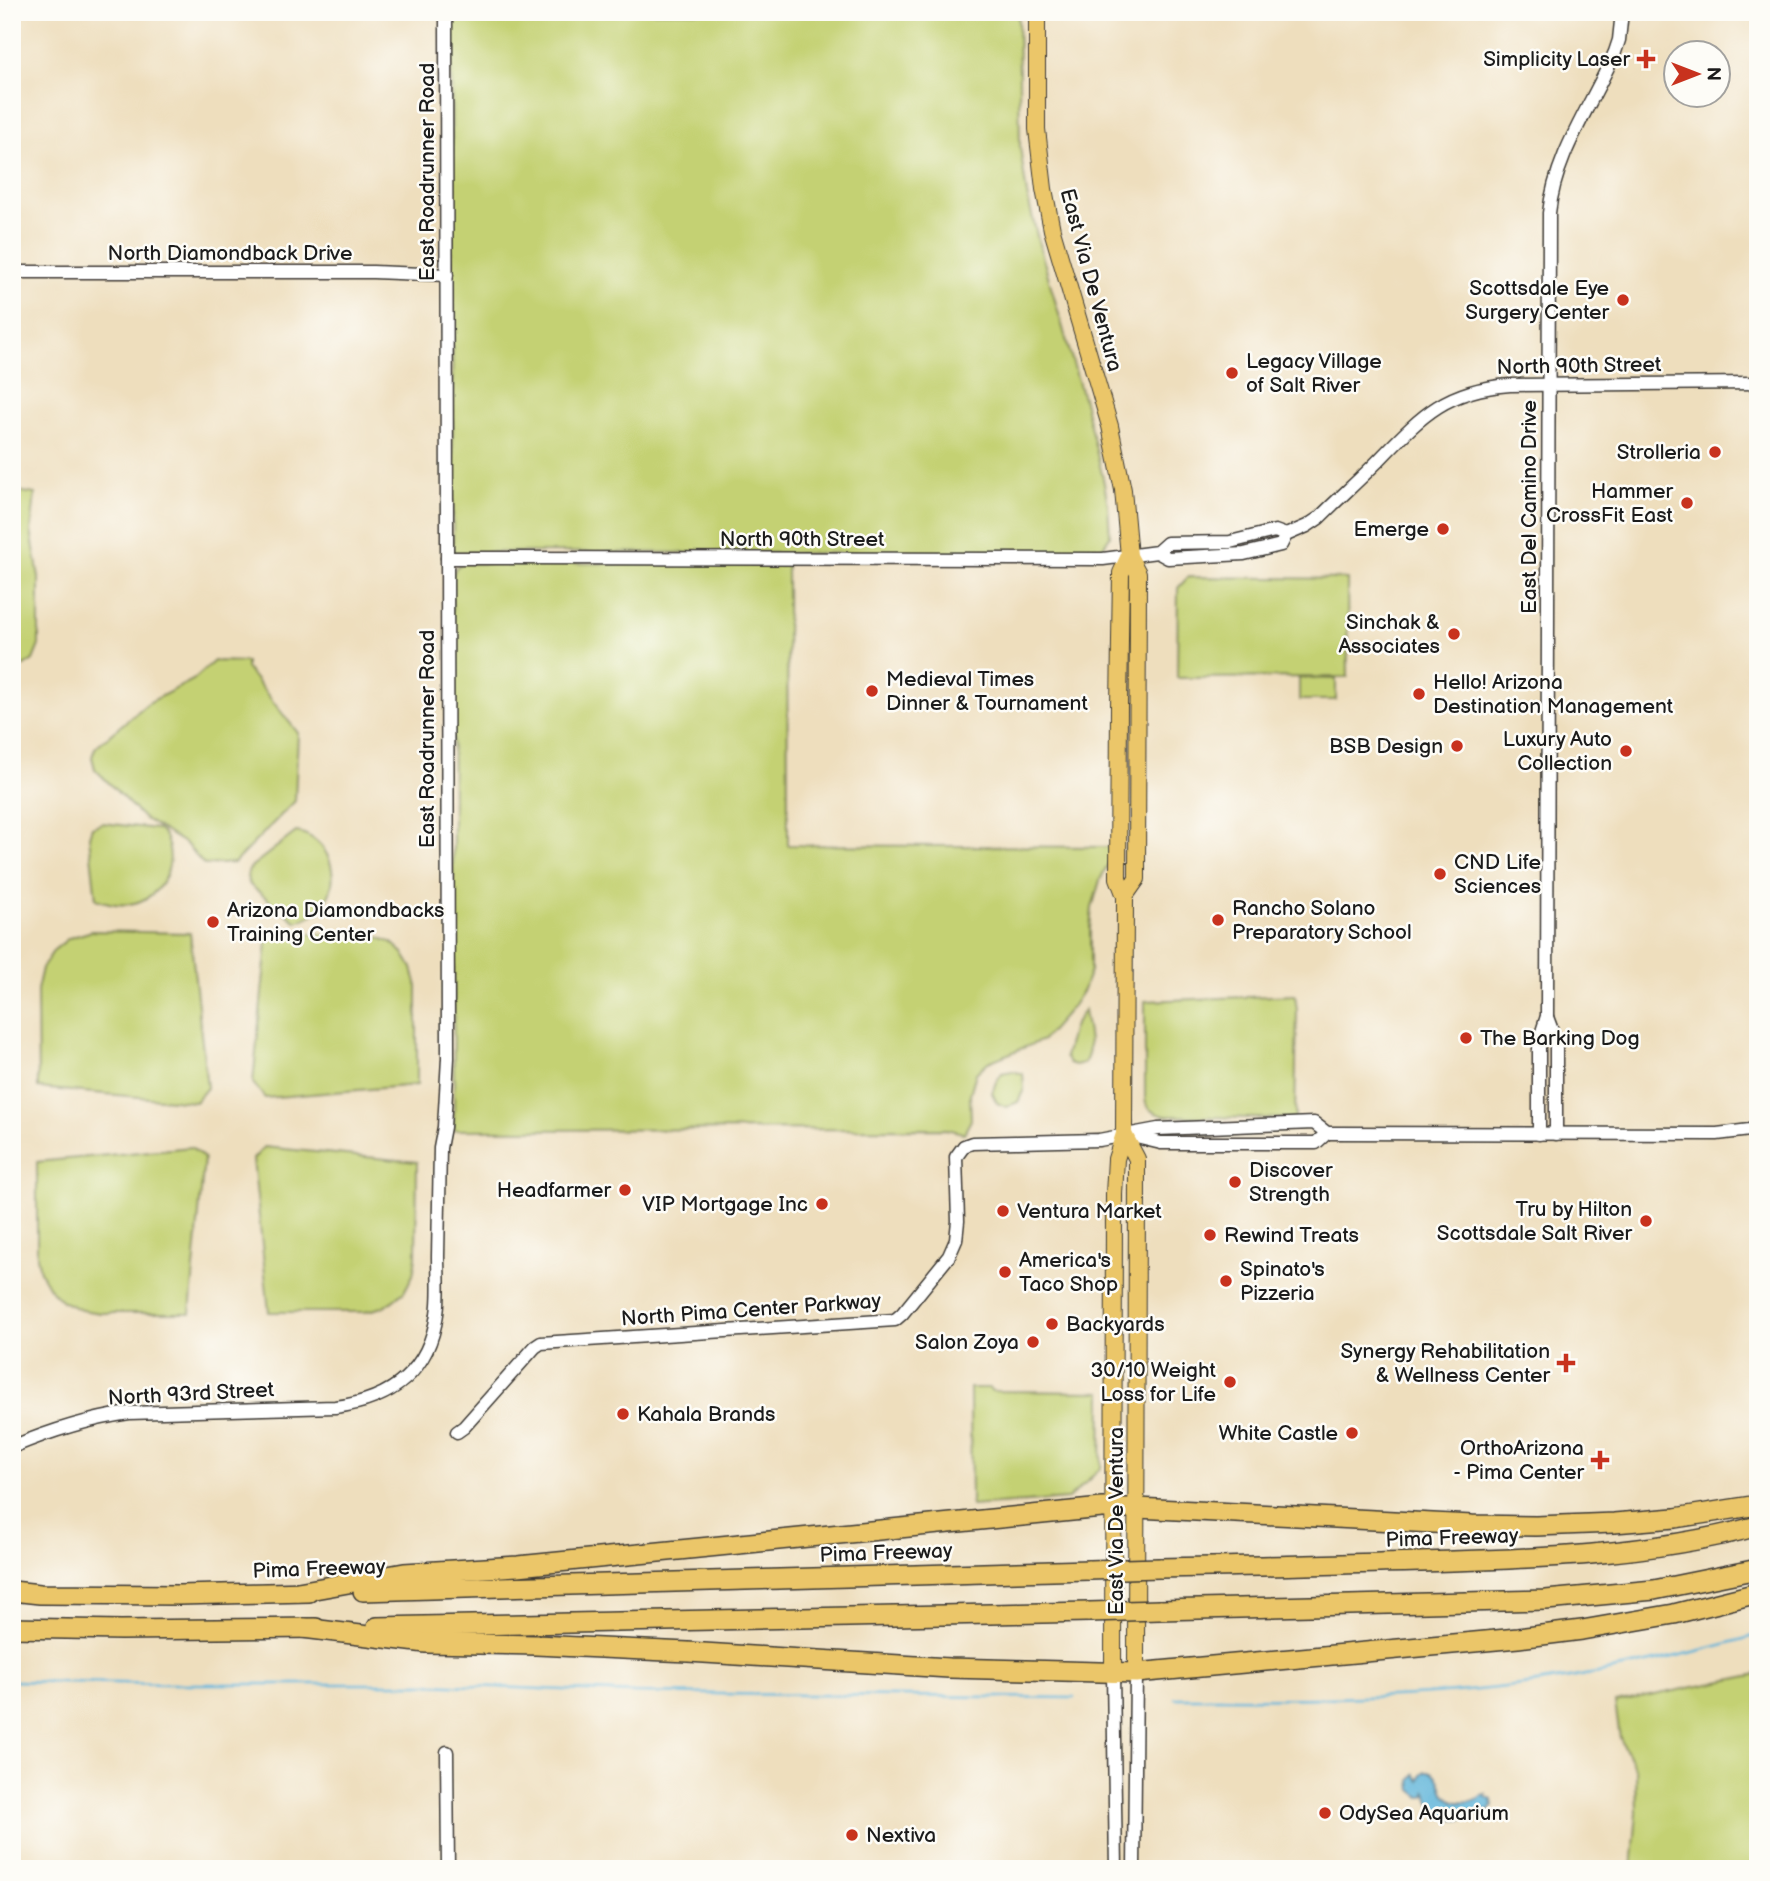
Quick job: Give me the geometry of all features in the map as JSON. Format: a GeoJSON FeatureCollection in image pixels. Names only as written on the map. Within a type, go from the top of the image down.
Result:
{"type":"FeatureCollection","features":[{"type":"Feature","properties":{"kind":"highway"},"geometry":{"type":"LineString","coordinates":[[298,1592],[404,1573],[518,1566],[1114,1508],[1536,1526],[1666,1518],[1758,1505]]}},
{"type":"Feature","properties":{"kind":"highway","name":"Pima Freeway"},"geometry":{"type":"LineString","coordinates":[[12,1591],[40,1594],[178,1595],[1532,1559],[1640,1549],[1758,1526]]}},
{"type":"Feature","properties":{"kind":"highway"},"geometry":{"type":"LineString","coordinates":[[12,1628],[303,1629],[1546,1600],[1654,1590],[1758,1569]]}},
{"type":"Feature","properties":{"kind":"highway"},"geometry":{"type":"LineString","coordinates":[[303,1629],[426,1643],[644,1649],[948,1668],[1113,1674],[1582,1630],[1674,1614],[1758,1593]]}},
{"type":"Feature","properties":{"kind":"main road","name":"East Via De Ventura"},"geometry":{"type":"LineString","coordinates":[[1037,12],[1037,129],[1044,189],[1052,230],[1112,435],[1123,490],[1129,556],[1121,573],[1119,707],[1118,878],[1125,896],[1124,1134],[1115,1159],[1114,1194],[1113,1674]]}},
{"type":"Feature","properties":{"kind":"main road","name":"East Via De Ventura"},"geometry":{"type":"LineString","coordinates":[[1124,1134],[1137,1159],[1136,1673]]}},
{"type":"Feature","properties":{"kind":"street","name":"East Roadrunner Road"},"geometry":{"type":"LineString","coordinates":[[335,1407],[373,1398],[402,1382],[428,1349],[437,1314],[440,1148],[448,1058],[446,12]]}},
{"type":"Feature","properties":{"kind":"street","name":"East Del Camino Drive"},"geometry":{"type":"LineString","coordinates":[[1548,1134],[1539,1041],[1547,1016],[1549,213],[1553,187],[1562,159],[1615,52],[1622,12]]}},
{"type":"Feature","properties":{"kind":"street","name":"North Diamondback Drive"},"geometry":{"type":"LineString","coordinates":[[12,272],[373,272],[447,275]]}},
{"type":"Feature","properties":{"kind":"street","name":"North 90th Street"},"geometry":{"type":"LineString","coordinates":[[447,558],[1103,559],[1129,556],[1157,552],[1167,543],[1230,542],[1275,531],[1286,535],[1307,526],[1319,518],[1421,418],[1442,403],[1472,390],[1510,385],[1758,383]]}},
{"type":"Feature","properties":{"kind":"street","name":"North Pima Center Parkway"},"geometry":{"type":"LineString","coordinates":[[457,1432],[541,1343],[895,1320],[949,1256],[956,1240],[956,1157],[964,1146],[979,1142],[1099,1140],[1158,1129],[1314,1123],[1327,1133],[1717,1134],[1758,1129]]}},
{"type":"Feature","properties":{"kind":"street","name":"North Pima Center Parkway"},"geometry":{"type":"LineString","coordinates":[[1124,1134],[1161,1143],[1316,1143],[1327,1133]]}},
{"type":"Feature","properties":{"kind":"street","name":"North 93rd Street"},"geometry":{"type":"LineString","coordinates":[[12,1447],[67,1426],[129,1413],[335,1407]]}},
{"type":"Feature","properties":{"kind":"street","name":"East Via De Ventura"},"geometry":{"type":"LineString","coordinates":[[1134,1869],[1136,1673]]}},
{"type":"Feature","properties":{"kind":"street","name":"East Via De Ventura"},"geometry":{"type":"LineString","coordinates":[[1113,1674],[1116,1869]]}},
{"type":"Feature","properties":{"kind":"street"},"geometry":{"type":"LineString","coordinates":[[447,1752],[448,1869]]}},
{"type":"Feature","properties":{"kind":"green space"},"geometry":{"type":"Polygon","coordinates":[[[451,12],[1018,12],[1020,147],[1027,195],[1103,478],[1110,536],[1100,552],[455,552],[451,12]]]}},
{"type":"Feature","properties":{"kind":"green space"},"geometry":{"type":"Polygon","coordinates":[[[12,490],[35,494],[31,531],[39,577],[39,645],[33,660],[24,666],[14,667],[12,667],[12,490]]]}},
{"type":"Feature","properties":{"kind":"green space"},"geometry":{"type":"Polygon","coordinates":[[[464,563],[787,564],[788,845],[1109,847],[1109,862],[1100,880],[1092,908],[1090,971],[1083,990],[1043,1040],[988,1062],[976,1073],[970,1094],[971,1120],[964,1133],[946,1129],[454,1130],[452,577],[456,567],[464,563]]]}},
{"type":"Feature","properties":{"kind":"green space"},"geometry":{"type":"Polygon","coordinates":[[[1188,577],[1347,579],[1348,677],[1177,678],[1178,588],[1188,577]]]}},
{"type":"Feature","properties":{"kind":"green space"},"geometry":{"type":"Polygon","coordinates":[[[214,661],[246,662],[246,668],[298,733],[295,801],[234,863],[204,865],[186,844],[143,818],[95,769],[92,757],[99,744],[148,703],[193,680],[214,661]]]}},
{"type":"Feature","properties":{"kind":"green space"},"geometry":{"type":"Polygon","coordinates":[[[1299,678],[1336,679],[1336,700],[1299,700],[1299,678]]]}},
{"type":"Feature","properties":{"kind":"green space"},"geometry":{"type":"Polygon","coordinates":[[[102,823],[157,829],[165,836],[169,852],[167,872],[163,882],[149,896],[125,905],[96,899],[89,836],[92,827],[102,823]]]}},
{"type":"Feature","properties":{"kind":"green space"},"geometry":{"type":"Polygon","coordinates":[[[296,832],[317,842],[330,860],[332,871],[330,894],[324,904],[315,913],[297,922],[250,885],[247,877],[252,866],[296,832]]]}},
{"type":"Feature","properties":{"kind":"green space"},"geometry":{"type":"Polygon","coordinates":[[[92,931],[190,933],[207,1088],[195,1102],[38,1088],[37,990],[42,968],[54,950],[69,938],[92,931]]]}},
{"type":"Feature","properties":{"kind":"green space"},"geometry":{"type":"Polygon","coordinates":[[[268,933],[372,935],[391,942],[403,953],[412,968],[417,987],[417,1085],[265,1098],[253,1083],[268,933]]]}},
{"type":"Feature","properties":{"kind":"green space"},"geometry":{"type":"Polygon","coordinates":[[[1295,995],[1295,1119],[1166,1116],[1149,1108],[1145,1098],[1145,1001],[1295,995]]]}},
{"type":"Feature","properties":{"kind":"green space"},"geometry":{"type":"Polygon","coordinates":[[[1084,1010],[1088,1051],[1084,1063],[1075,1065],[1069,1063],[1065,1057],[1073,1027],[1084,1010]]]}},
{"type":"Feature","properties":{"kind":"green space"},"geometry":{"type":"Polygon","coordinates":[[[1013,1071],[1023,1074],[1024,1089],[1018,1102],[1006,1107],[997,1103],[992,1093],[1002,1073],[1013,1071]]]}},
{"type":"Feature","properties":{"kind":"green space"},"geometry":{"type":"Polygon","coordinates":[[[191,1147],[204,1158],[190,1313],[101,1313],[81,1310],[62,1301],[49,1288],[40,1272],[37,1256],[37,1162],[191,1147]]]}},
{"type":"Feature","properties":{"kind":"green space"},"geometry":{"type":"Polygon","coordinates":[[[264,1147],[417,1162],[416,1257],[413,1275],[404,1292],[386,1306],[365,1312],[269,1312],[253,1159],[264,1147]]]}},
{"type":"Feature","properties":{"kind":"green space"},"geometry":{"type":"Polygon","coordinates":[[[970,1388],[989,1388],[992,1391],[1102,1392],[1101,1468],[1068,1499],[971,1506],[970,1388]]]}},
{"type":"Feature","properties":{"kind":"green space"},"geometry":{"type":"Polygon","coordinates":[[[1758,1674],[1758,1869],[1632,1869],[1637,1812],[1636,1771],[1620,1738],[1615,1703],[1758,1674]]]}},
{"type":"Feature","properties":{"kind":"water"},"geometry":{"type":"Polygon","coordinates":[[[1426,1772],[1432,1772],[1438,1777],[1444,1793],[1450,1798],[1469,1802],[1486,1794],[1486,1797],[1492,1800],[1493,1807],[1489,1811],[1477,1811],[1474,1817],[1463,1820],[1440,1816],[1432,1807],[1426,1792],[1426,1795],[1421,1797],[1412,1790],[1411,1779],[1415,1774],[1420,1781],[1426,1772]]]}},
{"type":"Feature","properties":{"kind":"waterway"},"geometry":{"type":"LineString","coordinates":[[1175,1698],[1421,1695],[1533,1684],[1684,1655],[1758,1635]]}},
{"type":"Feature","properties":{"kind":"waterway"},"geometry":{"type":"LineString","coordinates":[[12,1681],[428,1684],[634,1693],[1074,1698]]}},
{"type":"Feature","properties":{"kind":"place","name":"Simplicity Laser"},"geometry":{"type":"Point","coordinates":[1646,59]}},
{"type":"Feature","properties":{"kind":"place","name":"Scottsdale Eye Surgery Center"},"geometry":{"type":"Point","coordinates":[1623,300]}},
{"type":"Feature","properties":{"kind":"place","name":"Legacy Village of Salt River"},"geometry":{"type":"Point","coordinates":[1232,373]}},
{"type":"Feature","properties":{"kind":"place","name":"Strolleria"},"geometry":{"type":"Point","coordinates":[1715,452]}},
{"type":"Feature","properties":{"kind":"place","name":"Hammer CrossFit East"},"geometry":{"type":"Point","coordinates":[1687,503]}},
{"type":"Feature","properties":{"kind":"place","name":"Emerge"},"geometry":{"type":"Point","coordinates":[1443,529]}},
{"type":"Feature","properties":{"kind":"place","name":"Sinchak & Associates"},"geometry":{"type":"Point","coordinates":[1454,634]}},
{"type":"Feature","properties":{"kind":"place","name":"Medieval Times Dinner & Tournament"},"geometry":{"type":"Point","coordinates":[872,691]}},
{"type":"Feature","properties":{"kind":"place","name":"Hello! Arizona Destination Management"},"geometry":{"type":"Point","coordinates":[1419,694]}},
{"type":"Feature","properties":{"kind":"place","name":"BSB Design"},"geometry":{"type":"Point","coordinates":[1457,746]}},
{"type":"Feature","properties":{"kind":"place","name":"Luxury Auto Collection"},"geometry":{"type":"Point","coordinates":[1626,751]}},
{"type":"Feature","properties":{"kind":"place","name":"CND Life Sciences"},"geometry":{"type":"Point","coordinates":[1440,874]}},
{"type":"Feature","properties":{"kind":"place","name":"Rancho Solano Preparatory School"},"geometry":{"type":"Point","coordinates":[1218,920]}},
{"type":"Feature","properties":{"kind":"place","name":"Arizona Diamondbacks Training Center"},"geometry":{"type":"Point","coordinates":[213,922]}},
{"type":"Feature","properties":{"kind":"place","name":"The Barking Dog"},"geometry":{"type":"Point","coordinates":[1466,1038]}},
{"type":"Feature","properties":{"kind":"place","name":"Discover Strength"},"geometry":{"type":"Point","coordinates":[1235,1182]}},
{"type":"Feature","properties":{"kind":"place","name":"Headfarmer"},"geometry":{"type":"Point","coordinates":[625,1190]}},
{"type":"Feature","properties":{"kind":"place","name":"VIP Mortgage Inc"},"geometry":{"type":"Point","coordinates":[822,1204]}},
{"type":"Feature","properties":{"kind":"place","name":"Ventura Market"},"geometry":{"type":"Point","coordinates":[1003,1211]}},
{"type":"Feature","properties":{"kind":"place","name":"Tru by Hilton Scottsdale Salt River"},"geometry":{"type":"Point","coordinates":[1646,1221]}},
{"type":"Feature","properties":{"kind":"place","name":"Rewind Treats"},"geometry":{"type":"Point","coordinates":[1210,1235]}},
{"type":"Feature","properties":{"kind":"place","name":"America's Taco Shop"},"geometry":{"type":"Point","coordinates":[1005,1272]}},
{"type":"Feature","properties":{"kind":"place","name":"Spinato's Pizzeria"},"geometry":{"type":"Point","coordinates":[1226,1281]}},
{"type":"Feature","properties":{"kind":"place","name":"Backyards"},"geometry":{"type":"Point","coordinates":[1052,1324]}},
{"type":"Feature","properties":{"kind":"place","name":"Salon Zoya"},"geometry":{"type":"Point","coordinates":[1033,1342]}},
{"type":"Feature","properties":{"kind":"place","name":"Synergy Rehabilitation & Wellness Center"},"geometry":{"type":"Point","coordinates":[1566,1363]}},
{"type":"Feature","properties":{"kind":"place","name":"30/10 Weight Loss for Life"},"geometry":{"type":"Point","coordinates":[1230,1382]}},
{"type":"Feature","properties":{"kind":"place","name":"Kahala Brands"},"geometry":{"type":"Point","coordinates":[623,1414]}},
{"type":"Feature","properties":{"kind":"place","name":"White Castle"},"geometry":{"type":"Point","coordinates":[1352,1433]}},
{"type":"Feature","properties":{"kind":"place","name":"OrthoArizona - Pima Center"},"geometry":{"type":"Point","coordinates":[1600,1460]}},
{"type":"Feature","properties":{"kind":"place","name":"OdySea Aquarium"},"geometry":{"type":"Point","coordinates":[1325,1813]}},
{"type":"Feature","properties":{"kind":"place","name":"Nextiva"},"geometry":{"type":"Point","coordinates":[852,1835]}}]}
